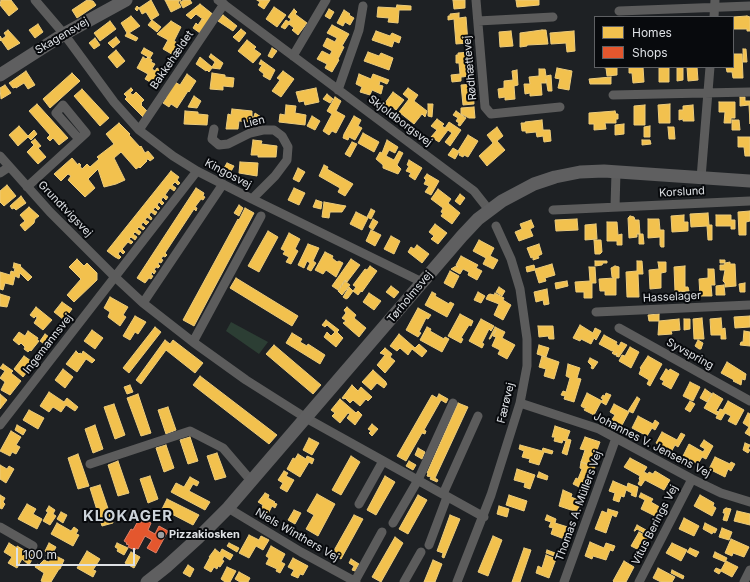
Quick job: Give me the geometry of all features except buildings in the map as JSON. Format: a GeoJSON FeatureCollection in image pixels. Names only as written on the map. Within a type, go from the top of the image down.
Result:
{"type":"FeatureCollection","features":[{"type":"Feature","properties":{"kind":"street","name":"Kingosvej"},"geometry":{"type":"LineString","coordinates":[[35,0],[64,34],[114,102],[139,130],[173,156],[197,171],[252,199],[422,282]]}},
{"type":"Feature","properties":{"kind":"street","name":"Skagensvej"},"geometry":{"type":"LineString","coordinates":[[0,75],[64,34],[126,0]]}},
{"type":"Feature","properties":{"kind":"street"},"geometry":{"type":"LineString","coordinates":[[292,56],[326,0]]}},
{"type":"Feature","properties":{"kind":"street","name":"Rødhættevej"},"geometry":{"type":"LineString","coordinates":[[476,0],[485,107],[491,114],[560,107]]}},
{"type":"Feature","properties":{"kind":"street","name":"Skjoldborgsvej"},"geometry":{"type":"LineString","coordinates":[[221,2],[474,191],[489,210]]}},
{"type":"Feature","properties":{"kind":"street","name":"Bakkehældet"},"geometry":{"type":"LineString","coordinates":[[139,130],[221,2]]}},
{"type":"Feature","properties":{"kind":"street"},"geometry":{"type":"LineString","coordinates":[[714,16],[715,4]]}},
{"type":"Feature","properties":{"kind":"street"},"geometry":{"type":"LineString","coordinates":[[619,11],[715,4],[750,6]]}},
{"type":"Feature","properties":{"kind":"street"},"geometry":{"type":"LineString","coordinates":[[338,90],[359,30],[363,6]]}},
{"type":"Feature","properties":{"kind":"street","name":"Rødhættevej"},"geometry":{"type":"LineString","coordinates":[[478,21],[553,17]]}},
{"type":"Feature","properties":{"kind":"street"},"geometry":{"type":"LineString","coordinates":[[701,178],[710,68]]}},
{"type":"Feature","properties":{"kind":"street"},"geometry":{"type":"LineString","coordinates":[[613,95],[750,92]]}},
{"type":"Feature","properties":{"kind":"street","name":"Lien"},"geometry":{"type":"LineString","coordinates":[[214,129],[212,139],[219,145],[228,144],[250,133],[263,130],[274,130],[282,136],[288,147],[287,160],[275,176],[252,199]]}},
{"type":"Feature","properties":{"kind":"street"},"geometry":{"type":"LineString","coordinates":[[27,187],[79,139]]}},
{"type":"Feature","properties":{"kind":"street","name":"Grundtvigsvej"},"geometry":{"type":"LineString","coordinates":[[0,156],[27,187],[143,304],[193,342],[246,380],[306,418],[484,517]]}},
{"type":"Feature","properties":{"kind":"street"},"geometry":{"type":"LineString","coordinates":[[0,173],[9,167]]}},
{"type":"Feature","properties":{"kind":"street"},"geometry":{"type":"LineString","coordinates":[[115,277],[197,171]]}},
{"type":"Feature","properties":{"kind":"street","name":"Tørholmsvej"},"geometry":{"type":"LineString","coordinates":[[147,582],[198,538],[228,508],[462,236],[489,210],[502,201],[522,189],[555,176],[580,172],[616,172],[750,181]]}},
{"type":"Feature","properties":{"kind":"street"},"geometry":{"type":"LineString","coordinates":[[615,208],[616,172]]}},
{"type":"Feature","properties":{"kind":"street"},"geometry":{"type":"LineString","coordinates":[[143,304],[223,184]]}},
{"type":"Feature","properties":{"kind":"street","name":"Korslund"},"geometry":{"type":"LineString","coordinates":[[553,210],[750,201]]}},
{"type":"Feature","properties":{"kind":"street"},"geometry":{"type":"LineString","coordinates":[[193,342],[261,216]]}},
{"type":"Feature","properties":{"kind":"street","name":"Færøvej"},"geometry":{"type":"LineString","coordinates":[[457,582],[484,517],[520,403],[527,366],[527,338],[520,289],[511,259],[496,226]]}},
{"type":"Feature","properties":{"kind":"street","name":"Ingemannsvej"},"geometry":{"type":"LineString","coordinates":[[0,425],[115,277]]}},
{"type":"Feature","properties":{"kind":"street","name":"Hasselager"},"geometry":{"type":"LineString","coordinates":[[596,312],[750,305]]}},
{"type":"Feature","properties":{"kind":"street","name":"Syvspring"},"geometry":{"type":"LineString","coordinates":[[619,328],[750,401]]}},
{"type":"Feature","properties":{"kind":"street"},"geometry":{"type":"LineString","coordinates":[[392,523],[418,480],[453,403]]}},
{"type":"Feature","properties":{"kind":"street","name":"Johannes V. Jensens Vej"},"geometry":{"type":"LineString","coordinates":[[520,403],[599,429],[692,479],[721,493],[750,502]]}},
{"type":"Feature","properties":{"kind":"street"},"geometry":{"type":"LineString","coordinates":[[429,545],[445,496],[478,416]]}},
{"type":"Feature","properties":{"kind":"street"},"geometry":{"type":"LineString","coordinates":[[90,464],[190,431],[223,448],[247,476],[253,480]]}},
{"type":"Feature","properties":{"kind":"street","name":"Thomas A. Müllers Vej"},"geometry":{"type":"LineString","coordinates":[[564,582],[616,438]]}},
{"type":"Feature","properties":{"kind":"street"},"geometry":{"type":"LineString","coordinates":[[359,504],[383,461]]}},
{"type":"Feature","properties":{"kind":"street","name":"Vitus Berings Vej"},"geometry":{"type":"LineString","coordinates":[[639,582],[692,479]]}},
{"type":"Feature","properties":{"kind":"street","name":"Niels Winthers Vej"},"geometry":{"type":"LineString","coordinates":[[228,508],[301,552],[355,582],[382,532]]}},
{"type":"Feature","properties":{"kind":"street"},"geometry":{"type":"LineString","coordinates":[[0,527],[33,546]]}},
{"type":"Feature","properties":{"kind":"street"},"geometry":{"type":"LineString","coordinates":[[404,582],[421,552]]}},
{"type":"Feature","properties":{"kind":"street"},"geometry":{"type":"LineString","coordinates":[[744,582],[750,570]]}},
{"type":"Feature","properties":{"kind":"green space"},"geometry":{"type":"Polygon","coordinates":[[[231,322],[268,342],[259,354],[226,331],[231,322]]]}},
{"type":"Feature","properties":{"kind":"place","name":"Pizzakiosken"},"geometry":{"type":"Point","coordinates":[161,535]}},
{"type":"Feature","properties":{"kind":"district","name":"KLOKAGER"},"geometry":{"type":"Point","coordinates":[128,516]}}]}
